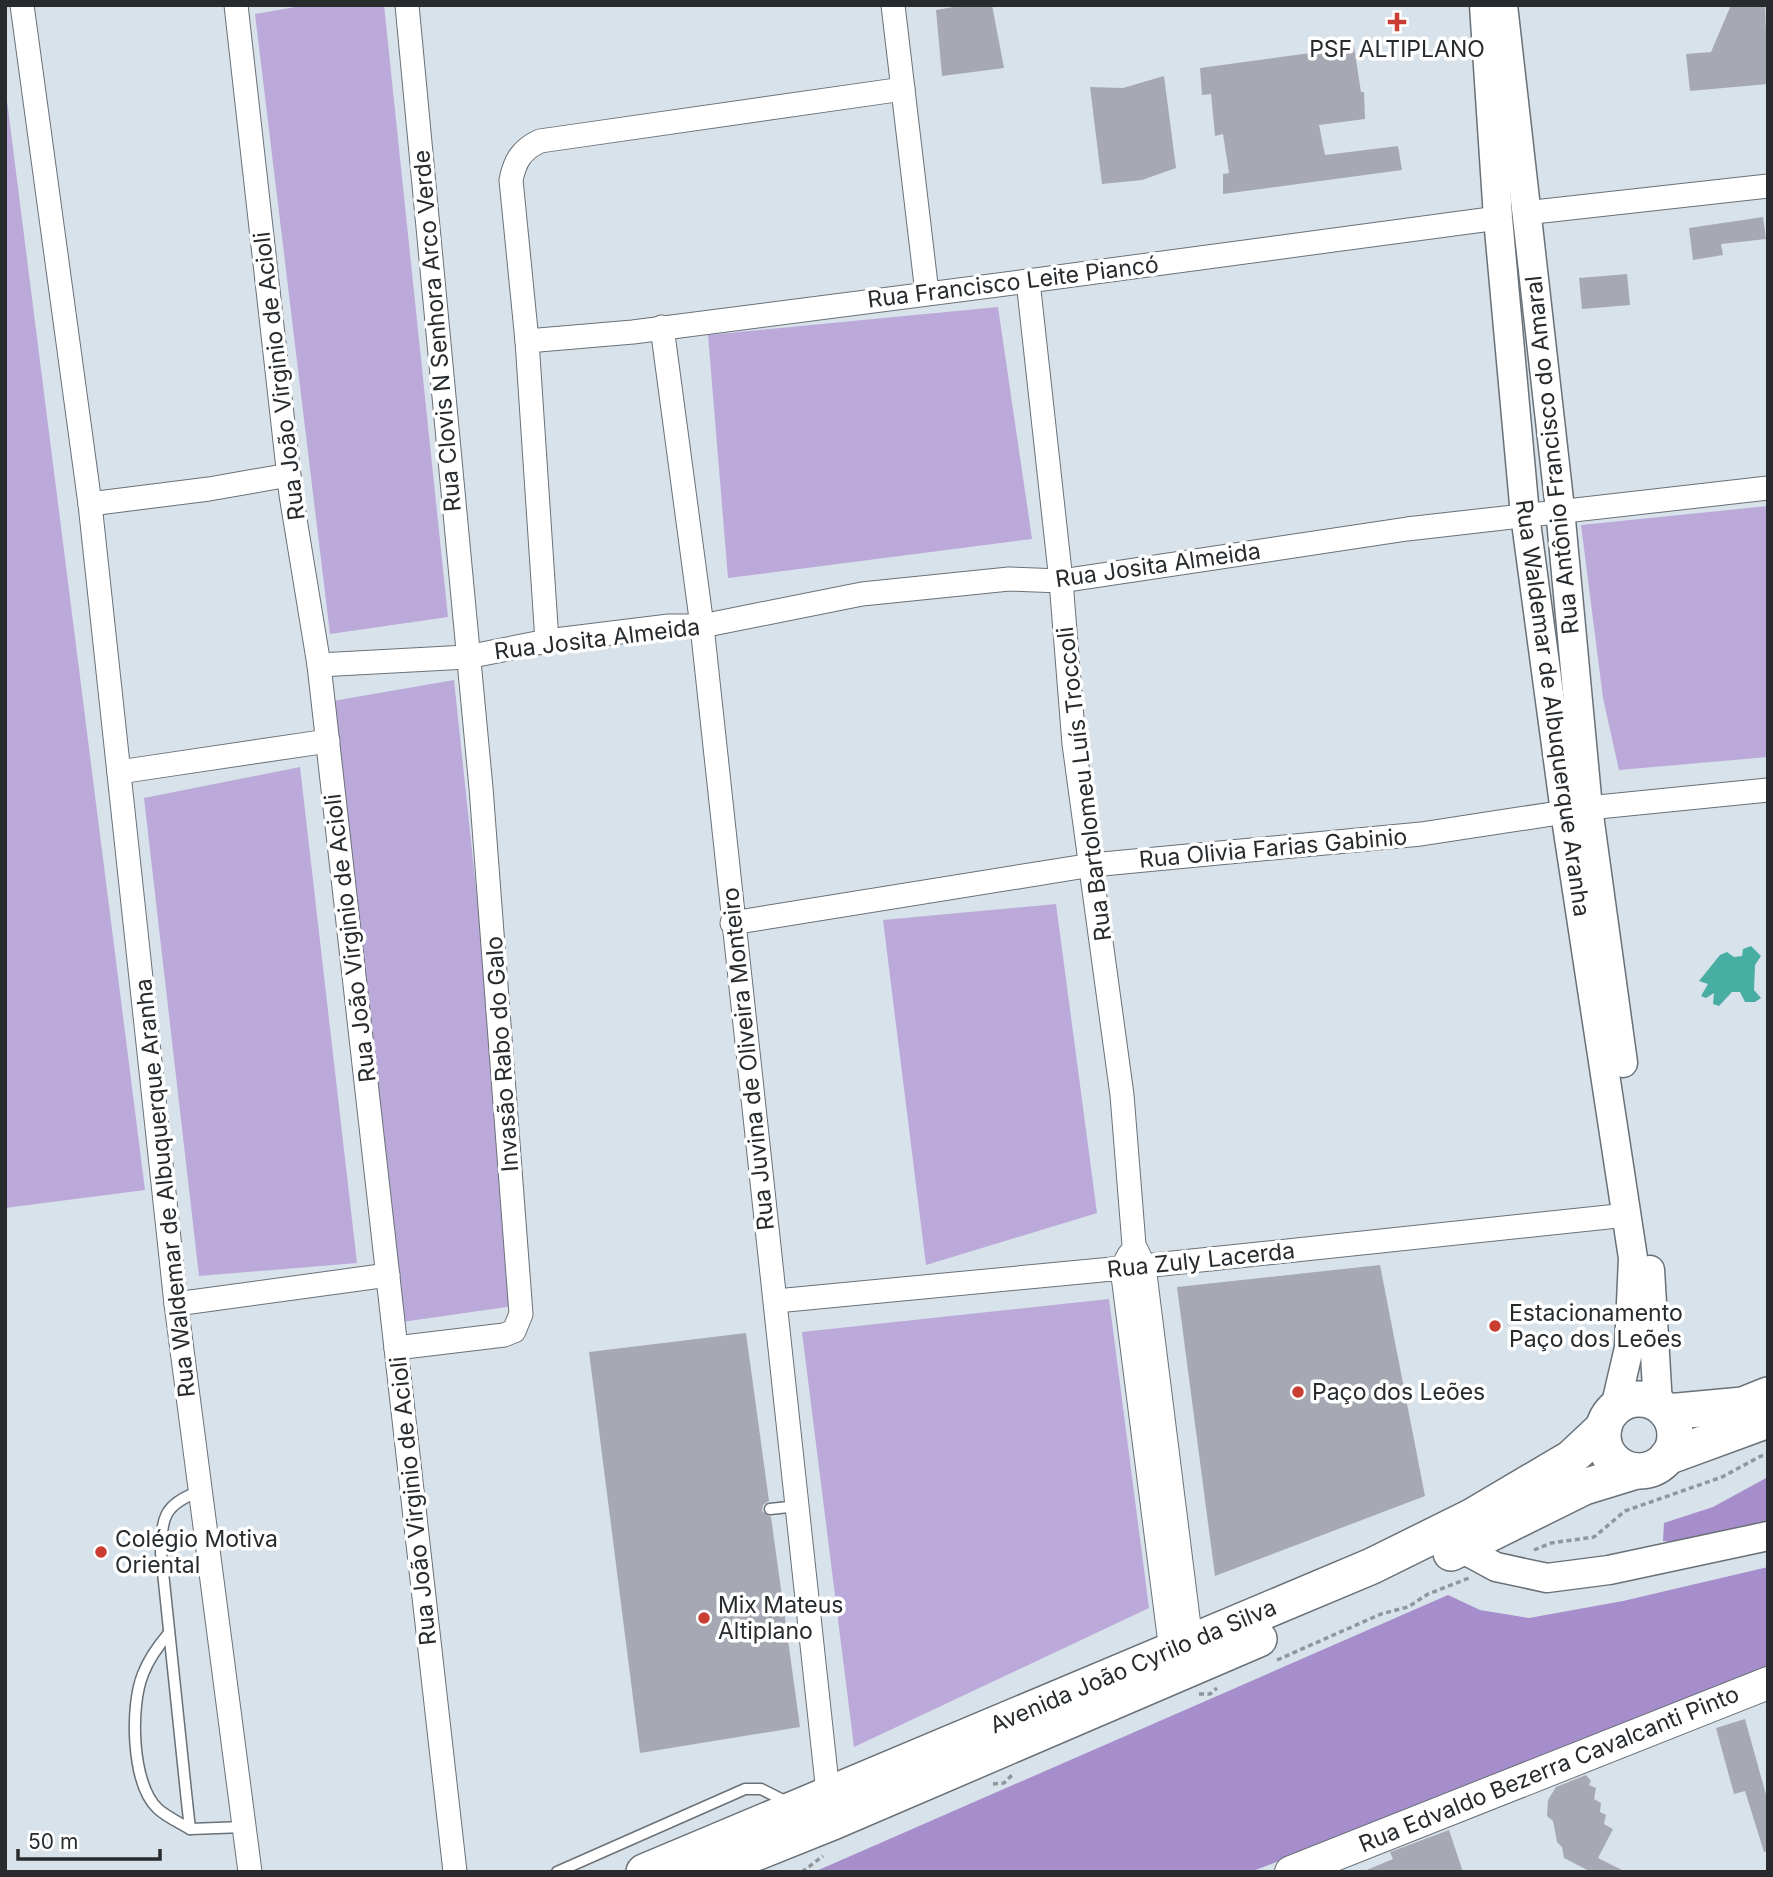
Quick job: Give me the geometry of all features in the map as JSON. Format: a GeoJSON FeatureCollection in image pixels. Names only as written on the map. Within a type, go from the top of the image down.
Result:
{"type":"FeatureCollection","features":[{"type":"Feature","properties":{"kind":"main road"},"geometry":{"type":"LineString","coordinates":[[1768,1395],[1742,1405],[1662,1409],[1636,1399],[1610,1418],[1603,1440],[1614,1461],[1636,1471],[1648,1471],[1667,1457],[1768,1420]]}},
{"type":"Feature","properties":{"kind":"main road"},"geometry":{"type":"LineString","coordinates":[[1662,1409],[1675,1435],[1667,1457]]}},
{"type":"Feature","properties":{"kind":"main road","name":"Avenida João Cyrilo da Silva"},"geometry":{"type":"LineString","coordinates":[[644,1872],[1372,1566],[1471,1517],[1571,1458],[1610,1418]]}},
{"type":"Feature","properties":{"kind":"main road","name":"Avenida João Cyrilo da Silva"},"geometry":{"type":"LineString","coordinates":[[708,1872],[848,1816],[1376,1589],[1584,1487],[1636,1471]]}},
{"type":"Feature","properties":{"kind":"main road","name":"Rua Edvaldo Bezerra Cavalcanti Pinto"},"geometry":{"type":"LineString","coordinates":[[1291,1872],[1768,1683]]}},
{"type":"Feature","properties":{"kind":"street","name":"Rua Waldemar de Albuquerque Aranha"},"geometry":{"type":"LineString","coordinates":[[22,5],[90,504],[176,1304],[250,1872]]}},
{"type":"Feature","properties":{"kind":"street","name":"Rua João Virginio de Acioli"},"geometry":{"type":"LineString","coordinates":[[236,5],[289,475],[319,665],[328,741],[455,1872]]}},
{"type":"Feature","properties":{"kind":"street","name":"Rua Clovis N Senhora Arco Verde"},"geometry":{"type":"LineString","coordinates":[[407,5],[467,657]]}},
{"type":"Feature","properties":{"kind":"street"},"geometry":{"type":"LineString","coordinates":[[893,5],[927,293]]}},
{"type":"Feature","properties":{"kind":"street","name":"Rua Waldemar de Albuquerque Aranha"},"geometry":{"type":"LineString","coordinates":[[1484,5],[1511,215],[1525,515],[1577,810],[1633,1258],[1629,1348],[1610,1418]]}},
{"type":"Feature","properties":{"kind":"street","name":"Rua Antônio Francisco do Amaral"},"geometry":{"type":"LineString","coordinates":[[1503,5],[1511,215],[1560,509],[1577,810],[1650,1265],[1662,1409]]}},
{"type":"Feature","properties":{"kind":"street"},"geometry":{"type":"LineString","coordinates":[[547,641],[527,341],[511,180],[518,157],[540,141],[903,89]]}},
{"type":"Feature","properties":{"kind":"street","name":"Rua Francisco Leite Piancó"},"geometry":{"type":"LineString","coordinates":[[527,341],[662,327],[1028,281],[1511,215],[1768,186]]}},
{"type":"Feature","properties":{"kind":"street","name":"Rua Bartolomeu Luís Troccoli"},"geometry":{"type":"LineString","coordinates":[[1028,281],[1060,581],[1074,744],[1093,865],[1122,1095],[1134,1245],[1133,1268]]}},
{"type":"Feature","properties":{"kind":"street","name":"Rua Juvina de Oliveira Monteiro"},"geometry":{"type":"LineString","coordinates":[[662,327],[702,626],[828,1793]]}},
{"type":"Feature","properties":{"kind":"street"},"geometry":{"type":"LineString","coordinates":[[90,504],[209,489],[289,475]]}},
{"type":"Feature","properties":{"kind":"street","name":"Rua Josita Almeida"},"geometry":{"type":"LineString","coordinates":[[319,665],[467,657],[547,641],[669,626],[702,626],[862,594],[1009,579],[1060,581],[1406,528],[1768,488]]}},
{"type":"Feature","properties":{"kind":"street","name":"Invasão Rabo do Galo"},"geometry":{"type":"LineString","coordinates":[[396,1348],[504,1335],[514,1331],[522,1314],[481,788],[467,657]]}},
{"type":"Feature","properties":{"kind":"street"},"geometry":{"type":"LineString","coordinates":[[118,772],[328,741]]}},
{"type":"Feature","properties":{"kind":"street","name":"Rua Olivia Farias Gabinio"},"geometry":{"type":"LineString","coordinates":[[732,923],[1093,865],[1421,834],[1577,810],[1768,790]]}},
{"type":"Feature","properties":{"kind":"street","name":"Rua Zuly Lacerda"},"geometry":{"type":"LineString","coordinates":[[776,1301],[1133,1268],[1626,1215]]}},
{"type":"Feature","properties":{"kind":"street"},"geometry":{"type":"LineString","coordinates":[[1133,1268],[1181,1646]]}},
{"type":"Feature","properties":{"kind":"street"},"geometry":{"type":"LineString","coordinates":[[176,1304],[388,1275]]}},
{"type":"Feature","properties":{"kind":"street"},"geometry":{"type":"LineString","coordinates":[[1461,1548],[1496,1567],[1547,1578],[1577,1576],[1768,1536]]}},
{"type":"Feature","properties":{"kind":"lane"},"geometry":{"type":"LineString","coordinates":[[190,1829],[161,1553],[162,1520],[171,1506],[200,1491]]}},
{"type":"Feature","properties":{"kind":"lane"},"geometry":{"type":"LineString","coordinates":[[770,1509],[798,1506]]}},
{"type":"Feature","properties":{"kind":"lane"},"geometry":{"type":"LineString","coordinates":[[169,1633],[153,1652],[141,1676],[135,1707],[135,1748],[144,1783],[157,1808],[190,1829],[244,1826]]}},
{"type":"Feature","properties":{"kind":"lane"},"geometry":{"type":"LineString","coordinates":[[557,1872],[745,1789],[761,1789],[796,1807]]}},
{"type":"Feature","properties":{"kind":"path"},"geometry":{"type":"LineString","coordinates":[[1274,1661],[1551,1543],[1594,1537],[1625,1511],[1722,1477],[1761,1456],[1768,1456]]}},
{"type":"Feature","properties":{"kind":"path"},"geometry":{"type":"LineString","coordinates":[[1189,1695],[1210,1694],[1223,1682]]}},
{"type":"Feature","properties":{"kind":"path"},"geometry":{"type":"LineString","coordinates":[[983,1784],[1004,1783],[1023,1766]]}},
{"type":"Feature","properties":{"kind":"path"},"geometry":{"type":"LineString","coordinates":[[802,1872],[828,1852]]}},
{"type":"Feature","properties":{"kind":"shaded area"},"geometry":{"type":"Polygon","coordinates":[[[307,5],[384,5],[448,617],[330,634],[255,14],[307,5]]]}},
{"type":"Feature","properties":{"kind":"shaded area"},"geometry":{"type":"Polygon","coordinates":[[[5,85],[145,1190],[5,1208],[5,85]]]}},
{"type":"Feature","properties":{"kind":"shaded area"},"geometry":{"type":"Polygon","coordinates":[[[998,307],[1032,539],[728,578],[708,335],[998,307]]]}},
{"type":"Feature","properties":{"kind":"shaded area"},"geometry":{"type":"Polygon","coordinates":[[[1768,506],[1768,757],[1619,770],[1603,698],[1581,525],[1768,506]]]}},
{"type":"Feature","properties":{"kind":"shaded area"},"geometry":{"type":"Polygon","coordinates":[[[454,680],[520,1305],[402,1322],[327,702],[454,680]]]}},
{"type":"Feature","properties":{"kind":"shaded area"},"geometry":{"type":"Polygon","coordinates":[[[300,767],[357,1263],[199,1276],[144,798],[300,767]]]}},
{"type":"Feature","properties":{"kind":"shaded area"},"geometry":{"type":"Polygon","coordinates":[[[1056,904],[1097,1213],[926,1265],[883,920],[1056,904]]]}},
{"type":"Feature","properties":{"kind":"shaded area"},"geometry":{"type":"Polygon","coordinates":[[[1751,946],[1761,956],[1755,965],[1754,990],[1761,998],[1755,1002],[1745,1002],[1740,992],[1732,992],[1719,1006],[1713,1004],[1714,993],[1706,998],[1701,996],[1708,984],[1699,981],[1720,955],[1727,952],[1734,957],[1742,956],[1743,949],[1751,946]]]}},
{"type":"Feature","properties":{"kind":"shaded area"},"geometry":{"type":"Polygon","coordinates":[[[1109,1299],[1149,1608],[854,1747],[802,1332],[1109,1299]]]}},
{"type":"Feature","properties":{"kind":"shaded area"},"geometry":{"type":"Polygon","coordinates":[[[1768,1477],[1768,1535],[1717,1547],[1663,1541],[1664,1523],[1713,1507],[1768,1477]]]}},
{"type":"Feature","properties":{"kind":"shaded area"},"geometry":{"type":"Polygon","coordinates":[[[1768,1567],[1768,1677],[1250,1872],[814,1872],[1448,1595],[1480,1610],[1529,1618],[1623,1601],[1768,1567]]]}},
{"type":"Feature","properties":{"kind":"building"},"geometry":{"type":"Polygon","coordinates":[[[965,5],[992,5],[1004,68],[942,76],[936,10],[965,5]]]}},
{"type":"Feature","properties":{"kind":"building"},"geometry":{"type":"Polygon","coordinates":[[[1731,5],[1765,5],[1768,84],[1690,91],[1686,54],[1711,52],[1731,5]]]}},
{"type":"Feature","properties":{"kind":"building"},"geometry":{"type":"Polygon","coordinates":[[[1354,47],[1361,92],[1364,92],[1365,119],[1319,125],[1325,155],[1398,146],[1402,170],[1223,194],[1223,174],[1229,173],[1223,134],[1215,136],[1211,94],[1202,95],[1200,68],[1354,47]]]}},
{"type":"Feature","properties":{"kind":"building"},"geometry":{"type":"Polygon","coordinates":[[[1164,76],[1176,168],[1142,180],[1102,184],[1090,87],[1123,88],[1164,76]]]}},
{"type":"Feature","properties":{"kind":"building"},"geometry":{"type":"Polygon","coordinates":[[[1763,217],[1766,239],[1721,244],[1723,255],[1693,260],[1689,228],[1763,217]]]}},
{"type":"Feature","properties":{"kind":"building"},"geometry":{"type":"Polygon","coordinates":[[[1627,274],[1630,305],[1582,309],[1579,278],[1627,274]]]}},
{"type":"Feature","properties":{"kind":"building","name":"Paço dos Leões"},"geometry":{"type":"Polygon","coordinates":[[[1380,1265],[1425,1496],[1215,1576],[1177,1287],[1380,1265]]]}},
{"type":"Feature","properties":{"kind":"building","name":"Mix Mateus Altiplano"},"geometry":{"type":"Polygon","coordinates":[[[746,1333],[769,1501],[763,1505],[762,1511],[771,1517],[800,1727],[640,1753],[589,1352],[746,1333]]]}},
{"type":"Feature","properties":{"kind":"building"},"geometry":{"type":"Polygon","coordinates":[[[1745,1719],[1768,1802],[1768,1851],[1764,1852],[1745,1791],[1734,1794],[1716,1728],[1745,1719]]]}},
{"type":"Feature","properties":{"kind":"building"},"geometry":{"type":"Polygon","coordinates":[[[1586,1775],[1591,1781],[1589,1785],[1596,1788],[1594,1799],[1601,1803],[1600,1812],[1606,1815],[1604,1824],[1613,1829],[1598,1858],[1626,1872],[1591,1872],[1564,1858],[1562,1847],[1557,1842],[1553,1821],[1547,1816],[1548,1800],[1556,1787],[1586,1775]]]}},
{"type":"Feature","properties":{"kind":"building"},"geometry":{"type":"Polygon","coordinates":[[[1449,1830],[1463,1872],[1362,1872],[1393,1859],[1390,1852],[1449,1830]]]}},
{"type":"Feature","properties":{"kind":"place","name":"PSF ALTIPLANO"},"geometry":{"type":"Point","coordinates":[1397,22]}},
{"type":"Feature","properties":{"kind":"place","name":"Estacionamento Paço dos Leões"},"geometry":{"type":"Point","coordinates":[1495,1326]}},
{"type":"Feature","properties":{"kind":"place","name":"Paço dos Leões"},"geometry":{"type":"Point","coordinates":[1298,1392]}},
{"type":"Feature","properties":{"kind":"place","name":"Colégio Motiva Oriental"},"geometry":{"type":"Point","coordinates":[101,1552]}},
{"type":"Feature","properties":{"kind":"place","name":"Mix Mateus Altiplano"},"geometry":{"type":"Point","coordinates":[704,1618]}}]}
